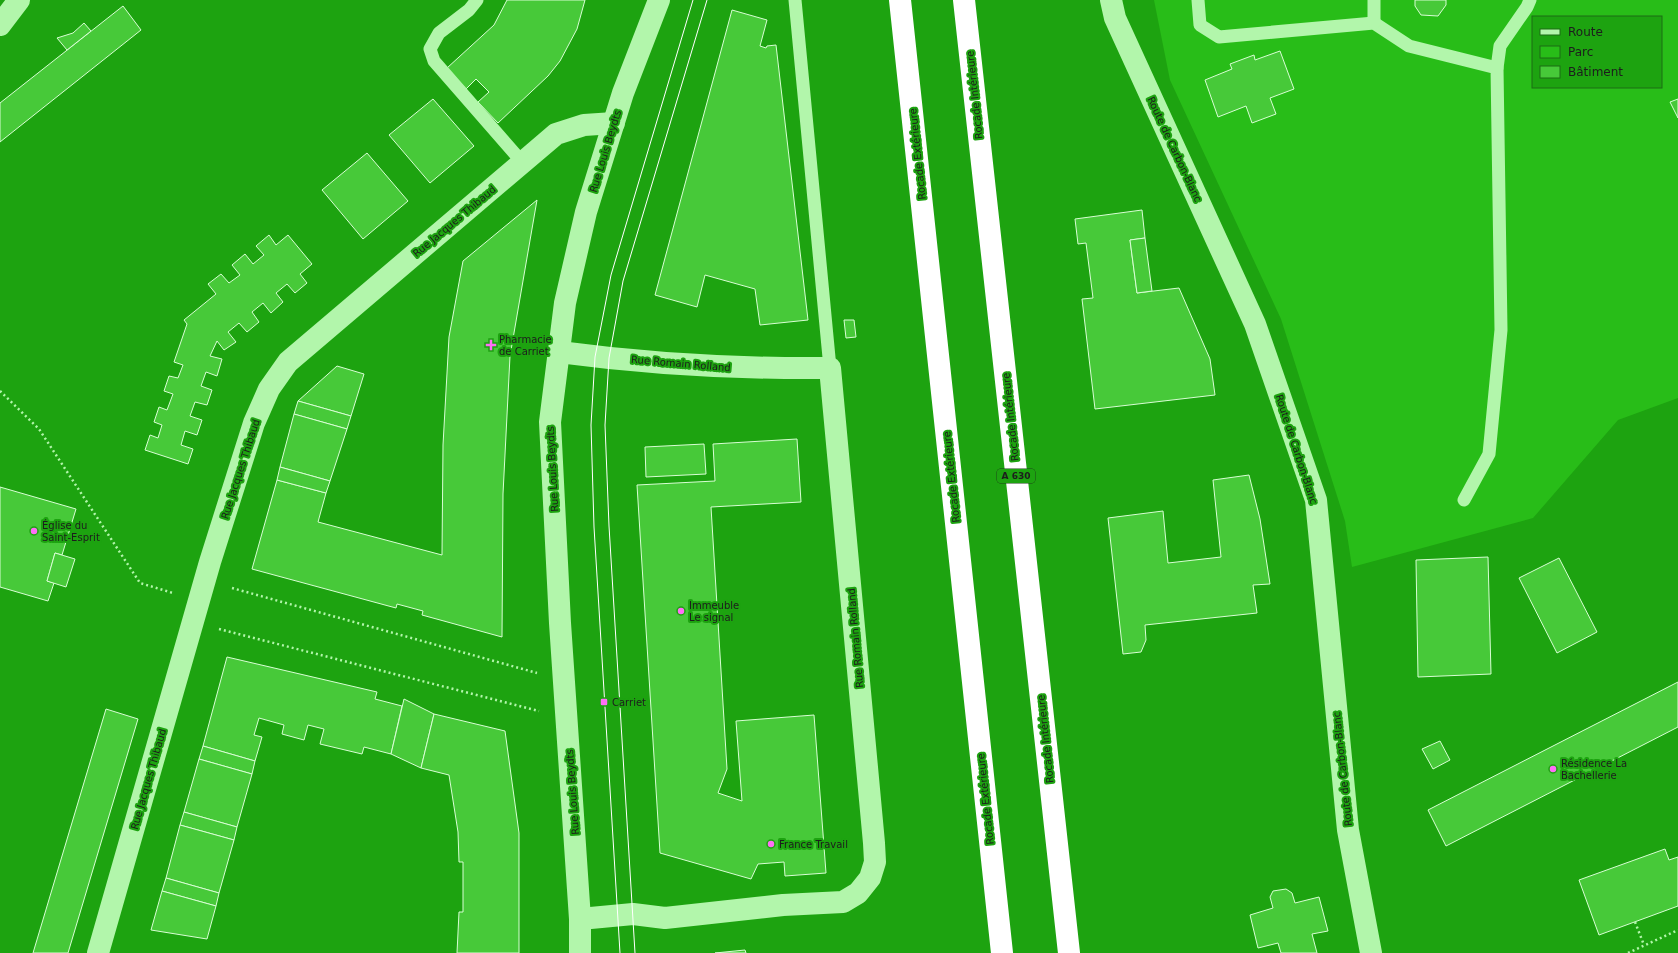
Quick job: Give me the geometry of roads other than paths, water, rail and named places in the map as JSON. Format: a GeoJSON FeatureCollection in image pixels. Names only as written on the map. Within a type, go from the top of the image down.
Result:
{"type":"FeatureCollection","features":[{"type":"Feature","properties":{"kind":"highway","name":"Rocade Extérieure"},"geometry":{"type":"LineString","coordinates":[[900,0],[1002,953]]}},
{"type":"Feature","properties":{"kind":"highway","name":"Rocade Intérieure"},"geometry":{"type":"LineString","coordinates":[[964,0],[1069,953]]}},
{"type":"Feature","properties":{"kind":"street"},"geometry":{"type":"LineString","coordinates":[[0,25],[19,0]]}},
{"type":"Feature","properties":{"kind":"street","name":"Rue Louis Beydts"},"geometry":{"type":"LineString","coordinates":[[580,953],[580,919],[564,681],[550,422],[565,303],[586,212],[623,93],[659,0]]}},
{"type":"Feature","properties":{"kind":"street","name":"Route de Carbon-Blanc"},"geometry":{"type":"LineString","coordinates":[[1111,0],[1115,18],[1255,324],[1316,500],[1348,830],[1371,953]]}},
{"type":"Feature","properties":{"kind":"street","name":"Rue Jacques Thibaud"},"geometry":{"type":"LineString","coordinates":[[98,953],[199,600],[254,422],[269,389],[288,362],[556,134],[584,125],[614,123]]}},
{"type":"Feature","properties":{"kind":"street","name":"Rue Romain Rolland"},"geometry":{"type":"LineString","coordinates":[[559,352],[595,357],[735,368],[830,368],[875,862],[870,878],[858,892],[843,902],[783,905],[665,918],[633,914],[580,919]]}},
{"type":"Feature","properties":{"kind":"lane"},"geometry":{"type":"LineString","coordinates":[[477,0],[469,10],[440,33],[430,49],[434,61],[523,163]]}},
{"type":"Feature","properties":{"kind":"lane"},"geometry":{"type":"LineString","coordinates":[[795,0],[830,368]]}},
{"type":"Feature","properties":{"kind":"lane"},"geometry":{"type":"LineString","coordinates":[[1198,0],[1200,25],[1219,37],[1374,23],[1409,46],[1496,68]]}},
{"type":"Feature","properties":{"kind":"lane"},"geometry":{"type":"LineString","coordinates":[[1374,0],[1374,23]]}},
{"type":"Feature","properties":{"kind":"lane"},"geometry":{"type":"LineString","coordinates":[[1464,500],[1490,454],[1501,330],[1496,68],[1500,46],[1527,7],[1530,0]]}},
{"type":"Feature","properties":{"kind":"tram line"},"geometry":{"type":"LineString","coordinates":[[620,953],[594,527],[591,425],[595,357],[611,275],[693,0]]}},
{"type":"Feature","properties":{"kind":"tram line"},"geometry":{"type":"LineString","coordinates":[[635,953],[609,526],[605,425],[609,358],[623,281],[707,0]]}},
{"type":"Feature","properties":{"kind":"place","name":"Pharmacie de Carriet"},"geometry":{"type":"Point","coordinates":[491,345]}},
{"type":"Feature","properties":{"kind":"place","name":"Église du Saint-Esprit"},"geometry":{"type":"Point","coordinates":[34,531]}},
{"type":"Feature","properties":{"kind":"place","name":"Immeuble Le signal"},"geometry":{"type":"Point","coordinates":[681,611]}},
{"type":"Feature","properties":{"kind":"place","name":"Carriet"},"geometry":{"type":"Point","coordinates":[604,702]}},
{"type":"Feature","properties":{"kind":"place","name":"Résidence La Bachellerie"},"geometry":{"type":"Point","coordinates":[1553,769]}},
{"type":"Feature","properties":{"kind":"place","name":"France Travail"},"geometry":{"type":"Point","coordinates":[771,844]}}]}
